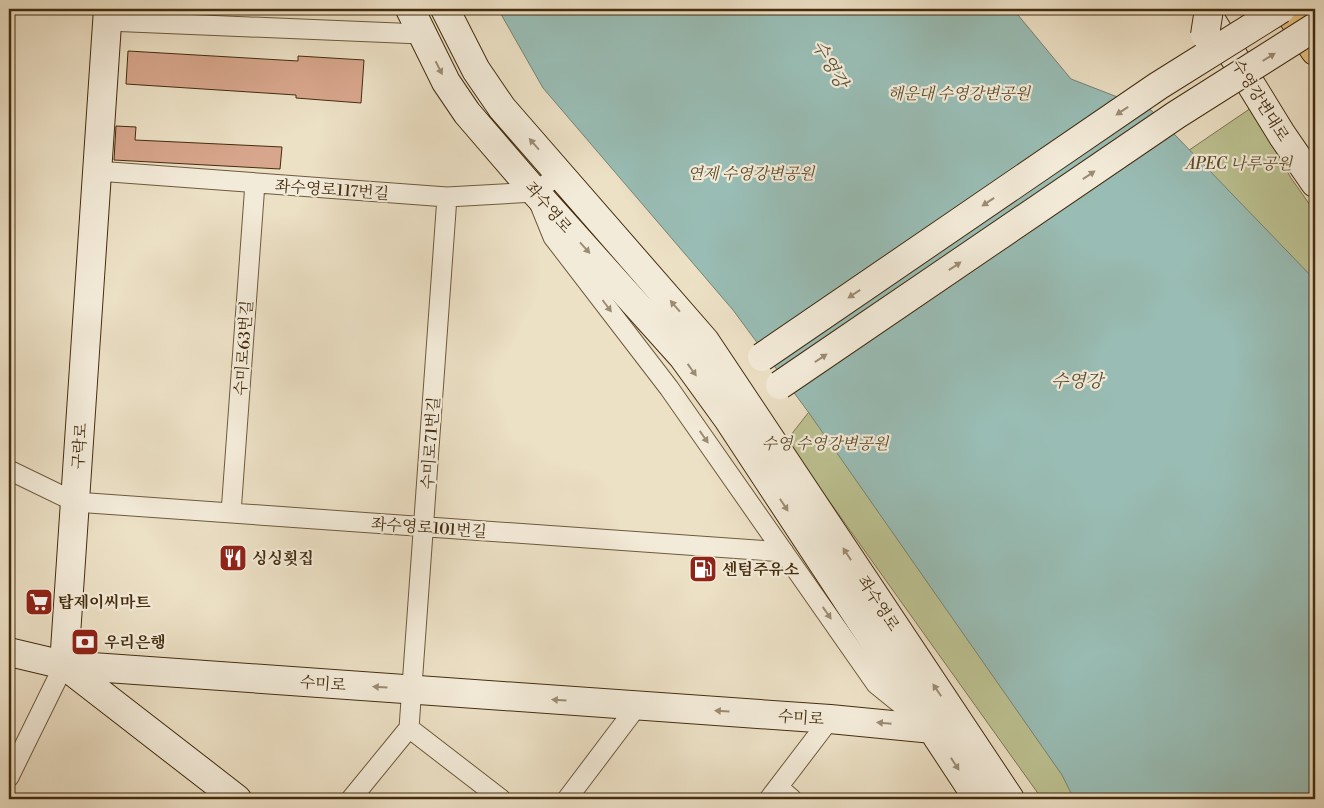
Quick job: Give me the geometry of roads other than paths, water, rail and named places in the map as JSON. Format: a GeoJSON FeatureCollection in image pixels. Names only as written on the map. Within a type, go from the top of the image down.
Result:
{"type":"FeatureCollection","features":[{"type":"Feature","properties":{"kind":"highway"},"geometry":{"type":"LineString","coordinates":[[1287,9],[1315,52]]}},
{"type":"Feature","properties":{"kind":"main road","name":"좌수영로"},"geometry":{"type":"LineString","coordinates":[[410,9],[446,82],[467,113],[683,357],[719,384]]}},
{"type":"Feature","properties":{"kind":"main road","name":"좌수영로"},"geometry":{"type":"LineString","coordinates":[[445,9],[476,70],[502,108],[705,341],[719,384],[964,730],[1010,799]]}},
{"type":"Feature","properties":{"kind":"main road","name":"수영강변대로"},"geometry":{"type":"LineString","coordinates":[[1204,9],[1282,135],[1315,183]]}},
{"type":"Feature","properties":{"kind":"main road"},"geometry":{"type":"LineString","coordinates":[[1158,86],[1182,63],[1205,34],[1209,9]]}},
{"type":"Feature","properties":{"kind":"main road"},"geometry":{"type":"LineString","coordinates":[[719,384],[762,357],[1158,86],[1281,9]]}},
{"type":"Feature","properties":{"kind":"main road","name":"구락로"},"geometry":{"type":"LineString","coordinates":[[64,665],[108,15]]}},
{"type":"Feature","properties":{"kind":"main road"},"geometry":{"type":"LineString","coordinates":[[739,412],[780,386],[1176,115],[1315,27]]}},
{"type":"Feature","properties":{"kind":"main road","name":"좌수영로"},"geometry":{"type":"LineString","coordinates":[[739,412],[932,729],[978,799]]}},
{"type":"Feature","properties":{"kind":"main road","name":"수미로"},"geometry":{"type":"LineString","coordinates":[[9,652],[64,665],[964,730]]}},
{"type":"Feature","properties":{"kind":"main road"},"geometry":{"type":"LineString","coordinates":[[64,665],[236,799]]}},
{"type":"Feature","properties":{"kind":"street"},"geometry":{"type":"LineString","coordinates":[[108,15],[421,34]]}},
{"type":"Feature","properties":{"kind":"street","name":"좌수영로117번길"},"geometry":{"type":"LineString","coordinates":[[97,171],[448,197],[535,192]]}},
{"type":"Feature","properties":{"kind":"street"},"geometry":{"type":"LineString","coordinates":[[560,174],[535,192],[553,237],[669,388],[876,684],[932,729]]}},
{"type":"Feature","properties":{"kind":"street","name":"수미로63번길"},"geometry":{"type":"LineString","coordinates":[[231,513],[255,183]]}},
{"type":"Feature","properties":{"kind":"street","name":"수미로71번길"},"geometry":{"type":"LineString","coordinates":[[409,728],[448,197]]}},
{"type":"Feature","properties":{"kind":"street"},"geometry":{"type":"LineString","coordinates":[[9,470],[75,502]]}},
{"type":"Feature","properties":{"kind":"street","name":"좌수영로101번길"},"geometry":{"type":"LineString","coordinates":[[75,502],[784,552]]}},
{"type":"Feature","properties":{"kind":"street"},"geometry":{"type":"LineString","coordinates":[[9,777],[64,665]]}},
{"type":"Feature","properties":{"kind":"street"},"geometry":{"type":"LineString","coordinates":[[567,799],[638,706]]}},
{"type":"Feature","properties":{"kind":"street"},"geometry":{"type":"LineString","coordinates":[[780,795],[830,719]]}},
{"type":"Feature","properties":{"kind":"street"},"geometry":{"type":"LineString","coordinates":[[351,799],[409,728],[501,799]]}},
{"type":"Feature","properties":{"kind":"water","name":"수영강"},"geometry":{"type":"Polygon","coordinates":[[[498,9],[1013,9],[1071,79],[1151,110],[1315,280],[1315,799],[1074,799],[1062,775],[809,413],[733,310],[543,88],[498,9]]]}},
{"type":"Feature","properties":{"kind":"place","name":"싱싱횟집"},"geometry":{"type":"Point","coordinates":[233,558]}},
{"type":"Feature","properties":{"kind":"place","name":"센텀주유소"},"geometry":{"type":"Point","coordinates":[703,569]}},
{"type":"Feature","properties":{"kind":"place","name":"탑제이씨마트"},"geometry":{"type":"Point","coordinates":[39,602]}},
{"type":"Feature","properties":{"kind":"place","name":"우리은행"},"geometry":{"type":"Point","coordinates":[85,642]}},
{"type":"Feature","properties":{"kind":"park label","name":"해운대 수영강변공원"},"geometry":{"type":"Point","coordinates":[959,93]}},
{"type":"Feature","properties":{"kind":"park label","name":"APEC 나루공원"},"geometry":{"type":"Point","coordinates":[1239,163]}},
{"type":"Feature","properties":{"kind":"park label","name":"연제 수영강변공원"},"geometry":{"type":"Point","coordinates":[751,173]}},
{"type":"Feature","properties":{"kind":"park label","name":"수영 수영강변공원"},"geometry":{"type":"Point","coordinates":[825,443]}}]}
